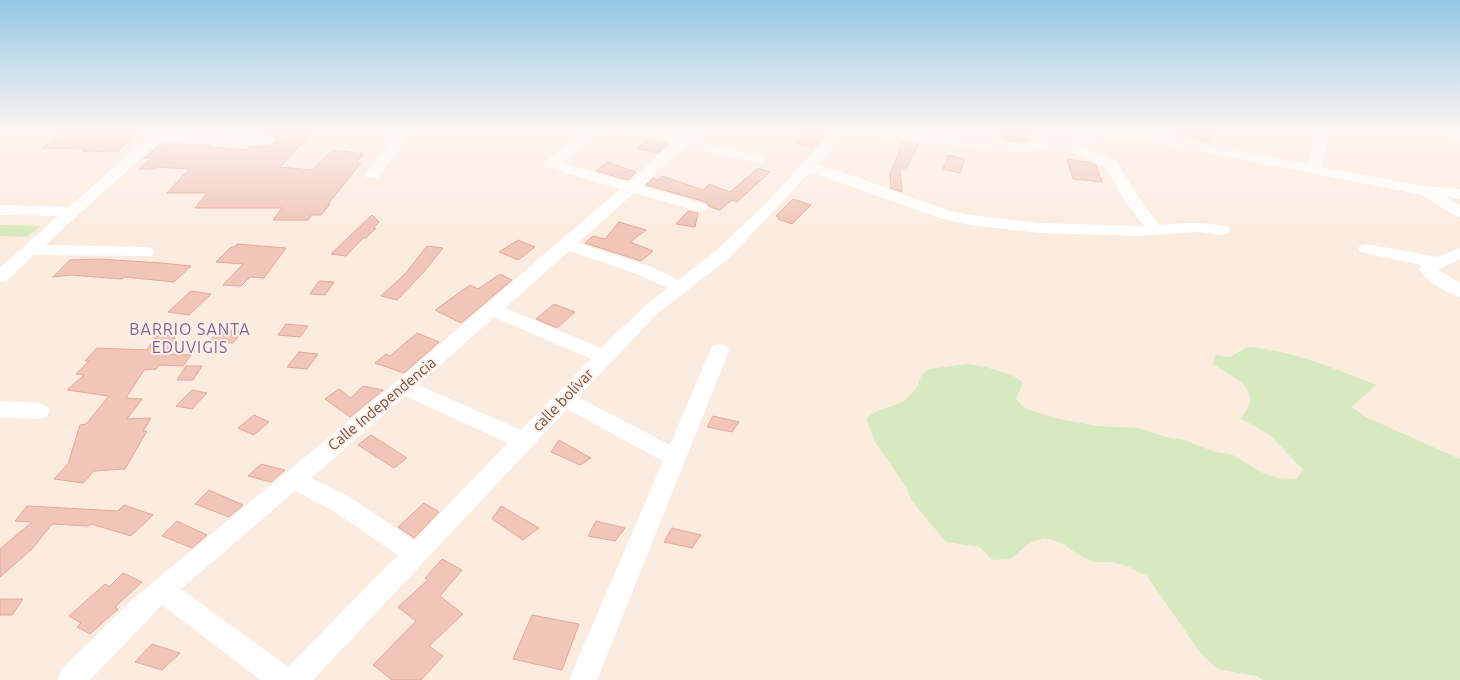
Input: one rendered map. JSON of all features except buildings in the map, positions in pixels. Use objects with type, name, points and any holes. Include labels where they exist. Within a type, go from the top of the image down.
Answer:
[{"type":"street","points":[[0,277],[127,163]]},
{"type":"street","points":[[372,175],[381,163]]},
{"type":"street","points":[[554,163],[557,167],[700,208]]},
{"type":"street","name":"Calle Independencia","points":[[71,680],[144,605],[403,387],[658,163]]},
{"type":"street","name":"calle bolívar","points":[[295,680],[414,554],[565,400],[604,357],[651,310],[723,254],[770,207],[809,163]]},
{"type":"street","points":[[1109,163],[1134,204],[1156,231]]},
{"type":"street","points":[[1277,163],[1424,191],[1460,194]]},
{"type":"street","points":[[1314,170],[1315,163]]},
{"type":"street","points":[[806,166],[843,177],[946,215],[970,220],[1040,228],[1156,231],[1197,227],[1222,230]]},
{"type":"street","points":[[1424,191],[1460,212]]},
{"type":"street","points":[[0,210],[73,212]]},
{"type":"street","points":[[565,244],[644,270],[679,287]]},
{"type":"street","points":[[1366,249],[1453,257]]},
{"type":"street","points":[[31,250],[146,252]]},
{"type":"street","points":[[1453,257],[1427,270],[1460,291]]},
{"type":"street","points":[[491,309],[604,357]]},
{"type":"street","points":[[583,680],[719,351]]},
{"type":"street","points":[[403,387],[524,441]]},
{"type":"street","points":[[565,400],[674,457]]},
{"type":"street","points":[[0,409],[40,411]]},
{"type":"street","points":[[293,479],[340,503],[414,554]]},
{"type":"street","points":[[162,590],[283,680]]},
{"type":"green space","points":[[0,225],[41,226],[27,237],[0,236]]},
{"type":"green space","points":[[1247,347],[1297,356],[1376,385],[1352,407],[1366,417],[1460,459],[1460,680],[1263,680],[1256,676],[1218,669],[1201,654],[1147,576],[1129,567],[1112,562],[1094,562],[1077,554],[1062,543],[1045,538],[1031,542],[1010,559],[992,560],[980,547],[946,542],[912,501],[906,487],[875,442],[866,418],[877,411],[903,402],[918,386],[921,376],[929,369],[967,364],[982,366],[1012,375],[1023,382],[1016,399],[1024,408],[1055,418],[1096,426],[1139,428],[1169,438],[1184,440],[1215,452],[1231,454],[1261,472],[1278,478],[1296,479],[1303,470],[1270,435],[1240,418],[1247,408],[1250,399],[1249,392],[1244,385],[1213,364],[1215,355],[1230,357]]},
{"type":"district","name":"BARRIO SANTA EDUVIGIS","points":[[190,338]]}]
